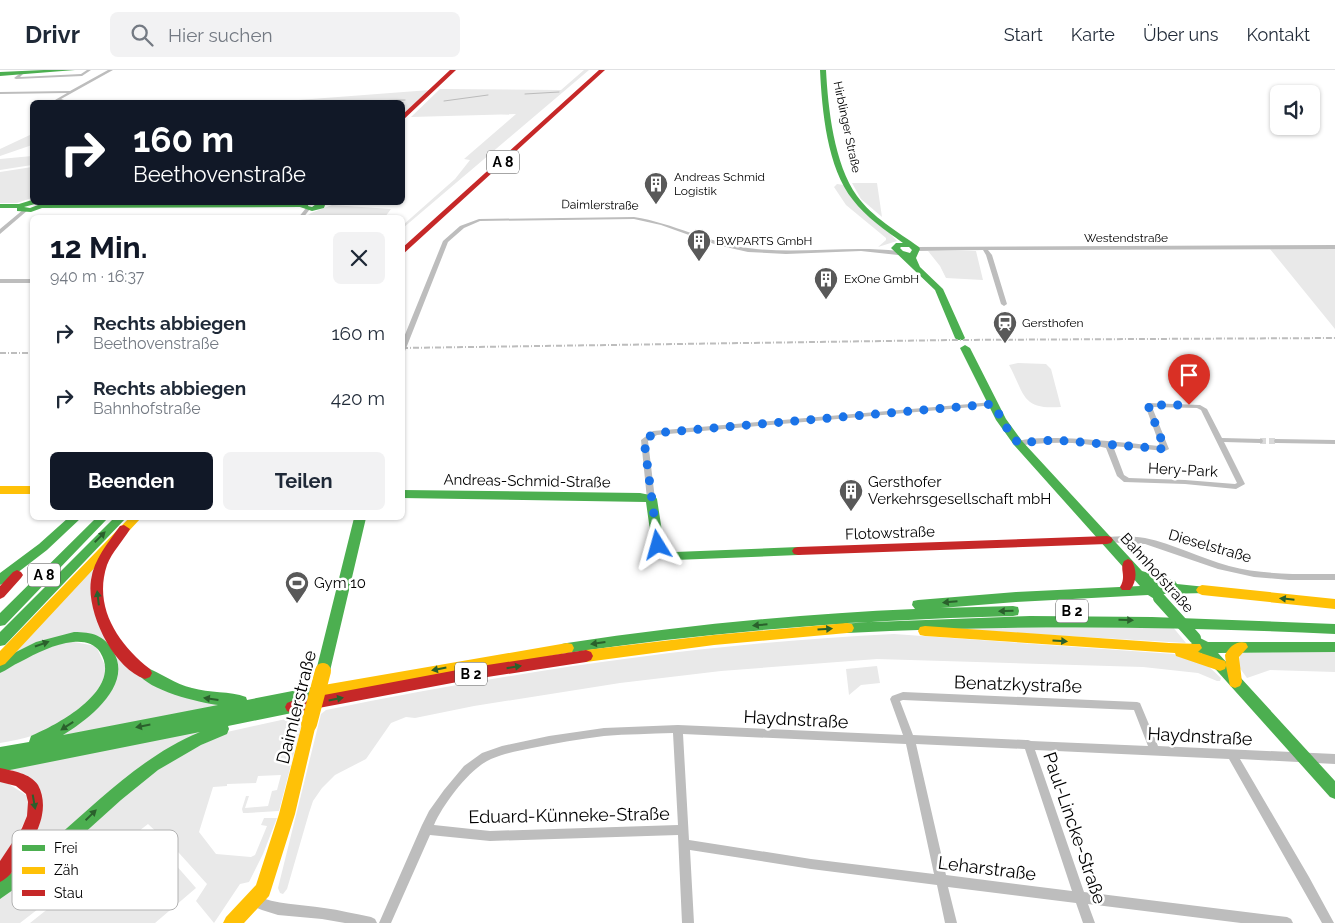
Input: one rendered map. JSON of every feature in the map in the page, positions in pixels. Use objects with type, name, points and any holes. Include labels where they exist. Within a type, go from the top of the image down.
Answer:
[{"type":"main road","points":[[0,74],[72,70]]},
{"type":"main road","points":[[405,116],[453,70]]},
{"type":"main road","name":"A 8","points":[[405,238],[594,70]]},
{"type":"main road","name":"A 8","points":[[405,250],[602,70]]},
{"type":"main road","name":"Hirblinger Straße","points":[[823,70],[825,100],[846,183],[858,202],[892,229],[916,266],[941,292],[948,312],[972,363]]},
{"type":"main road","points":[[0,206],[306,206],[319,208],[321,205]]},
{"type":"main road","name":"Bahnhofstraße","points":[[972,363],[993,404],[1018,443],[1335,792]]},
{"type":"main road","points":[[0,490],[30,490]]},
{"type":"main road","name":"Andreas-Schmid-Straße","points":[[405,494],[640,497],[652,499]]},
{"type":"main road","name":"Flotowstraße","points":[[652,499],[658,545],[664,554],[674,556],[1107,540]]},
{"type":"main road","points":[[0,580],[43,547],[73,520]]},
{"type":"main road","name":"A 8","points":[[0,621],[100,520]]},
{"type":"main road","name":"Daimlerstraße","points":[[232,923],[262,890],[275,858],[360,520]]},
{"type":"main road","points":[[0,660],[122,523]]},
{"type":"main road","points":[[122,523],[99,572],[96,588],[98,606],[105,627],[118,646],[131,660],[154,678],[180,691],[214,700],[277,700]]},
{"type":"main road","name":"A 8","points":[[0,641],[122,523]]},
{"type":"main road","points":[[0,594],[43,547]]},
{"type":"main road","points":[[1121,590],[1130,581],[1128,564]]},
{"type":"main road","points":[[1138,575],[1189,589]]},
{"type":"main road","points":[[808,620],[917,605],[1150,589],[1189,589],[1335,604]]},
{"type":"main road","name":"B 2","points":[[0,754],[450,667],[573,647],[808,620],[967,612],[1055,611],[1201,613],[1335,620]]},
{"type":"main road","name":"B 2","points":[[0,765],[468,674],[572,657],[740,636],[962,622],[1095,620],[1203,622],[1335,629]]},
{"type":"main road","points":[[867,627],[1169,648],[1335,648]]},
{"type":"main road","points":[[0,667],[31,648],[54,640],[70,638],[90,640],[100,644],[107,651],[112,666],[110,678],[100,696],[81,716],[55,733],[0,754]]},
{"type":"main road","points":[[1169,648],[1220,665]]},
{"type":"main road","points":[[1235,682],[1232,655],[1241,648]]},
{"type":"main road","points":[[75,830],[127,782],[170,752],[217,730],[272,712]]},
{"type":"main road","points":[[0,775],[18,778],[31,789],[36,805],[31,830]]},
{"type":"main road","points":[[0,874],[12,860]]},
{"type":"main road","points":[[0,891],[12,882]]},
{"type":"street","points":[[22,73],[16,78],[82,75],[89,70]]},
{"type":"street","points":[[57,100],[110,70]]},
{"type":"street","points":[[0,93],[70,92]]},
{"type":"street","points":[[0,232],[32,205]]},
{"type":"street","name":"Daimlerstraße","points":[[405,344],[446,241],[462,226],[480,220],[634,218],[665,224],[716,244],[750,251],[905,250]]},
{"type":"street","name":"Westendstraße","points":[[905,250],[1335,247]]},
{"type":"street","points":[[985,249],[989,255],[1004,304]]},
{"type":"street","points":[[0,281],[30,281]]},
{"type":"street","points":[[652,499],[644,440],[646,437],[664,432],[993,404]]},
{"type":"street","name":"Hery-Park","points":[[1018,443],[1054,440],[1096,443],[1165,449],[1147,407],[1151,404],[1202,406],[1241,484],[1236,487],[1185,482],[1130,481],[1121,476],[1109,446],[1096,443]]},
{"type":"street","points":[[1220,440],[1260,441]]},
{"type":"street","points":[[1277,441],[1335,442]]},
{"type":"street","name":"Dieselstraße","points":[[1107,540],[1146,542],[1243,572],[1290,577],[1335,577]]},
{"type":"street","name":"Benatzkystraße","points":[[910,741],[895,699],[903,696],[1136,706],[1155,750]]},
{"type":"street","points":[[678,729],[688,923]]},
{"type":"street","name":"Haydnstraße","points":[[385,923],[433,815],[468,769],[486,756],[502,750],[549,740],[604,732],[678,729],[1335,759]]},
{"type":"street","points":[[910,741],[951,923]]},
{"type":"street","name":"Paul-Lincke-Straße","points":[[1028,744],[1089,923]]},
{"type":"street","points":[[1232,754],[1263,812],[1296,862],[1328,923]]},
{"type":"street","name":"Eduard-Künneke-Straße","points":[[426,829],[490,836],[683,830]]},
{"type":"street","name":"Leharstraße","points":[[684,844],[812,864],[1287,923]]},
{"type":"street","points":[[254,901],[263,906],[279,910],[324,913],[372,923]]},
{"type":"shaded area","points":[[584,70],[589,70],[405,226],[405,223],[455,179],[470,160],[464,159],[516,114],[411,117],[440,89],[561,90]]},
{"type":"shaded area","points":[[430,90],[405,113],[405,100],[298,100]]},
{"type":"shaded area","points":[[30,135],[30,146],[0,156],[0,149]]},
{"type":"shaded area","points":[[30,156],[30,165],[0,170],[0,159]]},
{"type":"shaded area","points":[[30,167],[30,199],[17,203],[0,203],[0,172]]},
{"type":"shaded area","points":[[852,183],[877,183],[882,217],[861,199]]},
{"type":"shaded area","points":[[837,184],[844,185],[897,241],[878,247],[886,238],[846,205],[834,187]]},
{"type":"shaded area","points":[[332,205],[391,209],[386,215],[308,215]]},
{"type":"shaded area","points":[[1335,248],[1335,329],[1270,249]]},
{"type":"shaded area","points":[[928,251],[976,251],[983,280],[946,278],[940,266]]},
{"type":"shaded area","points":[[1018,363],[1046,364],[1051,369],[1061,407],[1038,406],[1026,398],[1009,365]]},
{"type":"shaded area","points":[[99,560],[93,594],[134,669],[234,704],[46,740],[117,672],[94,637],[12,655]]},
{"type":"shaded area","points":[[1172,626],[1186,643],[933,628],[1144,628]]},
{"type":"shaded area","points":[[894,634],[1174,654],[1207,665],[1221,678],[1220,681],[1217,681],[1198,673],[1143,667],[877,659],[721,671],[620,683],[474,706],[415,718],[406,717],[391,723],[366,759],[335,775],[322,788],[313,801],[287,889],[283,894],[280,893],[278,888],[321,714],[326,710],[467,683],[609,661],[751,644]]},
{"type":"shaded area","points":[[63,640],[96,646],[107,670],[100,686],[78,712],[65,721],[34,735],[0,743],[0,668]]},
{"type":"shaded area","points":[[1335,651],[1335,672],[1270,670],[1247,678],[1239,667],[1240,653]]},
{"type":"shaded area","points":[[877,666],[880,683],[861,685],[849,695],[846,669]]},
{"type":"shaded area","points":[[304,715],[279,811],[243,813],[242,809],[246,796],[249,796],[245,808],[268,806],[272,791],[277,790],[281,775],[258,776],[256,783],[227,784],[227,786],[213,787],[199,832],[216,854],[251,857],[255,855],[267,826],[261,825],[264,818],[277,818],[263,854],[249,882],[240,884],[214,923],[196,901],[207,884],[178,852],[178,830],[154,830],[148,824],[140,830],[77,830],[140,776],[227,732]]},
{"type":"shaded area","points":[[209,729],[72,830],[29,830],[42,807],[11,769]]},
{"type":"shaded area","points":[[0,781],[4,781],[26,795],[30,812],[20,830],[12,830],[12,845],[0,867]]},
{"type":"shaded area","points":[[12,858],[12,871],[0,879]]},
{"type":"shaded area","points":[[178,867],[196,888],[178,903]]},
{"type":"shaded area","points":[[12,886],[12,910],[37,910],[20,923],[0,923],[0,896]]},
{"type":"shaded area","points":[[46,910],[170,910],[155,923],[30,923]]},
{"type":"waterway","points":[[525,94],[559,92]]},
{"type":"waterway","points":[[444,101],[488,95]]},
{"type":"tunnel","points":[[1260,441],[1277,441]]},
{"type":"railway","points":[[405,348],[953,340],[1335,338]]},
{"type":"railway","points":[[0,353],[30,353]]},
{"type":"traffic: fast","points":[[0,74],[72,70]]},
{"type":"traffic: fast","points":[[823,70],[825,100],[831,136],[847,186],[867,212],[916,249],[912,258],[917,266]]},
{"type":"traffic: fast","points":[[30,203],[22,205],[20,209],[31,210],[41,205]]},
{"type":"traffic: fast","points":[[41,206],[303,205]]},
{"type":"traffic: fast","points":[[304,205],[303,207],[312,209],[322,205]]},
{"type":"traffic: fast","points":[[0,206],[20,206]]},
{"type":"traffic: fast","points":[[909,255],[900,253],[895,248],[899,245],[910,245]]},
{"type":"traffic: fast","points":[[902,254],[939,289],[960,338]]},
{"type":"traffic: fast","points":[[965,348],[1001,420],[1018,443],[1156,595]]},
{"type":"traffic: fast","points":[[405,494],[640,497],[651,499],[658,545],[664,554],[675,556],[798,551]]},
{"type":"traffic: fast","points":[[0,580],[43,547],[73,520]]},
{"type":"traffic: fast","points":[[0,621],[100,520]]},
{"type":"traffic: fast","points":[[0,641],[118,520]]},
{"type":"traffic: fast","points":[[323,671],[360,520]]},
{"type":"traffic: fast","points":[[1138,575],[1171,584]]},
{"type":"traffic: fast","points":[[918,605],[1016,597],[1172,589],[1202,590]]},
{"type":"traffic: fast","points":[[1159,598],[1195,638]]},
{"type":"traffic: fast","points":[[567,648],[678,633],[790,622],[901,615],[1013,611]]},
{"type":"traffic: fast","points":[[847,628],[1091,621],[1335,629]]},
{"type":"traffic: fast","points":[[0,667],[10,660],[40,646],[74,637],[89,637],[101,643],[109,655],[112,668],[111,675],[104,691],[96,701],[88,710],[58,731],[36,741]]},
{"type":"traffic: fast","points":[[1200,643],[1335,792]]},
{"type":"traffic: fast","points":[[1195,648],[1335,647]]},
{"type":"traffic: fast","points":[[145,673],[168,686],[191,694],[215,699],[241,701]]},
{"type":"traffic: fast","points":[[0,754],[318,692]]},
{"type":"traffic: fast","points":[[0,765],[292,707]]},
{"type":"traffic: fast","points":[[76,830],[115,795],[153,765],[173,752],[222,729]]},
{"type":"traffic: fast","points":[[0,891],[12,883]]},
{"type":"traffic: slow","points":[[0,490],[30,490]]},
{"type":"traffic: slow","points":[[0,660],[133,520]]},
{"type":"traffic: slow","points":[[1202,590],[1335,604]]},
{"type":"traffic: slow","points":[[586,656],[714,640],[847,628]]},
{"type":"traffic: slow","points":[[925,631],[1169,648],[1195,648]]},
{"type":"traffic: slow","points":[[1235,682],[1232,655],[1241,647]]},
{"type":"traffic: slow","points":[[318,692],[567,648]]},
{"type":"traffic: slow","points":[[1181,652],[1220,665]]},
{"type":"traffic: slow","points":[[309,724],[323,671]]},
{"type":"traffic: slow","points":[[232,923],[263,890],[287,814],[309,724]]},
{"type":"traffic: jam","points":[[405,116],[453,70]]},
{"type":"traffic: jam","points":[[405,250],[602,70]]},
{"type":"traffic: jam","points":[[124,529],[103,560],[97,580],[97,596],[105,625],[113,639],[122,652],[145,673]]},
{"type":"traffic: jam","points":[[798,551],[1107,540]]},
{"type":"traffic: jam","points":[[1126,587],[1130,581],[1128,564]]},
{"type":"traffic: jam","points":[[0,594],[17,575]]},
{"type":"traffic: jam","points":[[292,707],[468,674],[586,656]]},
{"type":"traffic: jam","points":[[0,775],[20,780],[32,789],[36,802],[30,830]]},
{"type":"traffic: jam","points":[[0,874],[12,859]]},
{"type":"place","name":"Andreas Schmid Logistik","points":[[656,205]]},
{"type":"place","name":"BWPARTS GmbH","points":[[699,262]]},
{"type":"place","name":"ExOne GmbH","points":[[826,300]]},
{"type":"place","name":"Gersthofen","points":[[1005,344]]},
{"type":"place","name":"Gersthofer Verkehrsgesellschaft mbH","points":[[851,512]]},
{"type":"place","name":"Gym 10","points":[[297,604]]},
{"type":"route","points":[[658,545],[644,440],[649,435],[655,433],[993,404],[1018,443],[1054,440],[1165,449],[1147,407],[1148,405],[1189,405]]}]
